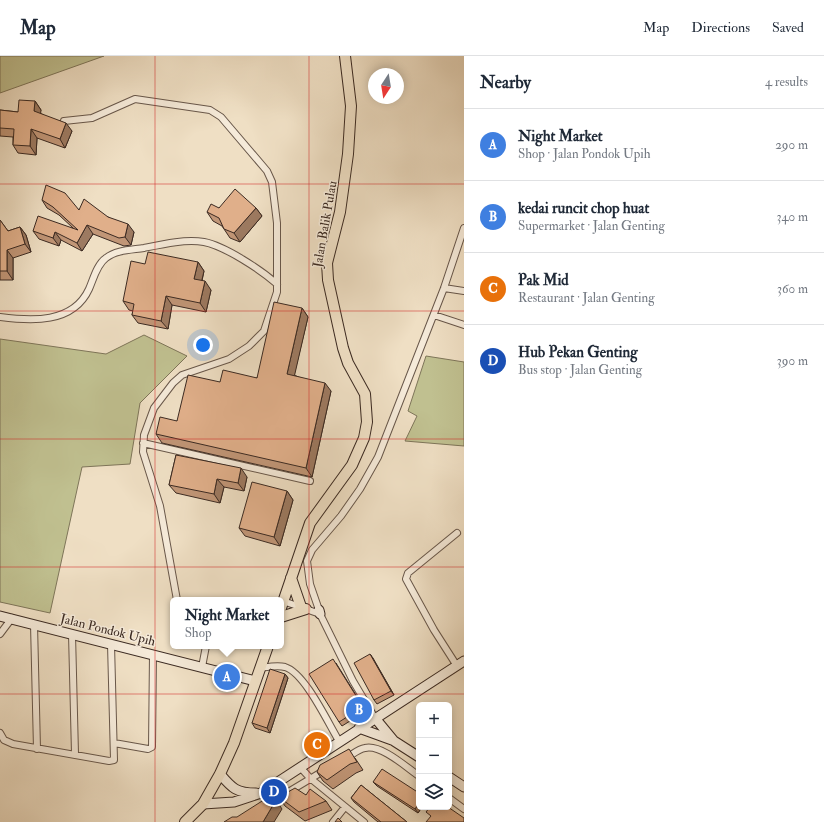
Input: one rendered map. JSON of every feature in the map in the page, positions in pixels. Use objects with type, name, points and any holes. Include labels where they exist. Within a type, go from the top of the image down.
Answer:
[{"type":"main road","name":"Jalan Balik Pulau","points":[[284,598],[310,523],[352,465],[364,438],[367,422],[365,394],[348,363],[343,348],[328,280],[327,263],[340,212],[348,154],[351,106],[345,56]]},
{"type":"main road","points":[[284,616],[304,608],[291,578]]},
{"type":"main road","name":"Jalan Pondok Upih","points":[[0,616],[255,681]]},
{"type":"main road","points":[[185,822],[203,804],[220,774],[234,743],[267,649]]},
{"type":"main road","points":[[203,804],[234,802],[261,793],[460,663]]},
{"type":"main road","points":[[375,718],[394,741]]},
{"type":"main road","points":[[359,728],[394,741],[416,755]]},
{"type":"main road","points":[[220,774],[229,785],[239,792],[261,793]]},
{"type":"main road","points":[[452,779],[464,787]]},
{"type":"street","points":[[64,121],[92,118],[135,99],[196,107],[216,112],[270,176],[277,223],[277,284],[276,300],[264,331],[249,346],[229,359],[182,375],[154,408],[148,420],[143,442],[144,459],[160,506],[176,597]]},
{"type":"street","points":[[375,718],[354,682],[319,612],[307,568],[310,556],[341,516],[369,475],[388,436],[444,288],[464,228]]},
{"type":"street","points":[[0,317],[28,320],[53,317],[64,313],[78,305],[88,292],[101,263],[105,258],[115,253],[161,244],[193,242],[213,244],[265,274],[277,284]]},
{"type":"street","points":[[444,288],[464,291]]},
{"type":"street","points":[[434,315],[464,324]]},
{"type":"street","points":[[143,442],[310,481]]},
{"type":"street","points":[[457,533],[408,573],[406,579],[434,630],[460,663]]},
{"type":"street","points":[[284,604],[319,612]]},
{"type":"street","points":[[0,634],[12,618]]},
{"type":"street","points":[[34,624],[37,749]]},
{"type":"street","points":[[72,634],[75,754]]},
{"type":"street","points":[[0,734],[7,743],[112,761],[115,759],[111,644]]},
{"type":"street","points":[[202,667],[205,649]]},
{"type":"street","points":[[114,743],[148,749],[152,747],[153,654]]},
{"type":"street","points":[[260,668],[283,666],[295,673],[304,684],[339,741]]},
{"type":"street","points":[[336,763],[363,748],[373,748],[388,754],[416,774]]},
{"type":"street","points":[[300,767],[310,778],[364,822]]},
{"type":"street","points":[[265,807],[330,767]]},
{"type":"street","points":[[452,800],[464,809]]},
{"type":"street","points":[[333,822],[345,807]]},
{"type":"green space","points":[[0,56],[104,56],[0,93]]},
{"type":"green space","points":[[144,335],[187,356],[140,403],[130,464],[82,467],[50,613],[0,602],[0,339],[106,354]]},
{"type":"green space","points":[[426,356],[464,362],[464,446],[405,441],[417,416],[408,411]]},
{"type":"building","points":[[19,100],[35,101],[34,111],[66,123],[60,139],[31,129],[30,146],[13,145],[14,129],[0,128],[0,110],[18,112]]},
{"type":"building","points":[[46,185],[65,193],[79,210],[84,199],[108,217],[128,224],[125,237],[119,238],[87,225],[77,243],[55,232],[53,238],[33,231],[38,216],[78,230],[53,207],[42,200]]},
{"type":"building","points":[[235,189],[256,208],[234,233],[224,229],[219,218],[207,212],[211,204],[219,208]]},
{"type":"building","points":[[0,220],[8,231],[20,227],[25,244],[7,250],[7,271],[0,271]]},
{"type":"building","points":[[148,252],[198,262],[194,279],[205,281],[200,303],[166,296],[161,321],[132,315],[134,304],[123,301],[131,261],[145,264]]},
{"type":"building","points":[[274,302],[302,308],[287,374],[325,383],[306,468],[156,434],[160,417],[177,421],[188,375],[220,382],[223,370],[257,378]]},
{"type":"building","points":[[176,455],[241,468],[238,483],[217,479],[214,494],[169,485]]},
{"type":"building","points":[[252,482],[287,491],[274,537],[239,528]]},
{"type":"building","points":[[370,654],[391,691],[374,700],[354,663]]},
{"type":"building","points":[[333,659],[363,707],[339,722],[309,674]]},
{"type":"building","points":[[270,669],[285,674],[267,728],[252,723]]},
{"type":"building","points":[[349,749],[357,762],[350,764],[327,780],[317,772],[320,765]]},
{"type":"building","points":[[382,769],[416,791],[416,808],[415,809],[373,782]]},
{"type":"building","points":[[361,785],[407,822],[381,822],[351,798]]},
{"type":"building","points":[[295,788],[306,795],[310,789],[326,801],[299,812],[279,797]]},
{"type":"building","points":[[270,796],[276,800],[263,822],[224,822],[232,817],[237,817]]},
{"type":"building","points":[[428,810],[452,810],[464,818],[464,822],[426,822],[431,816],[426,812]]},
{"type":"building","points":[[338,818],[342,822],[335,822]]},
{"type":"place","name":"Night Market","points":[[227,677]]},
{"type":"place","name":"kedai runcit chop huat","points":[[359,710]]},
{"type":"place","name":"Pak Mid","points":[[317,745]]},
{"type":"place","name":"Hub Pekan Genting","points":[[274,792]]}]
